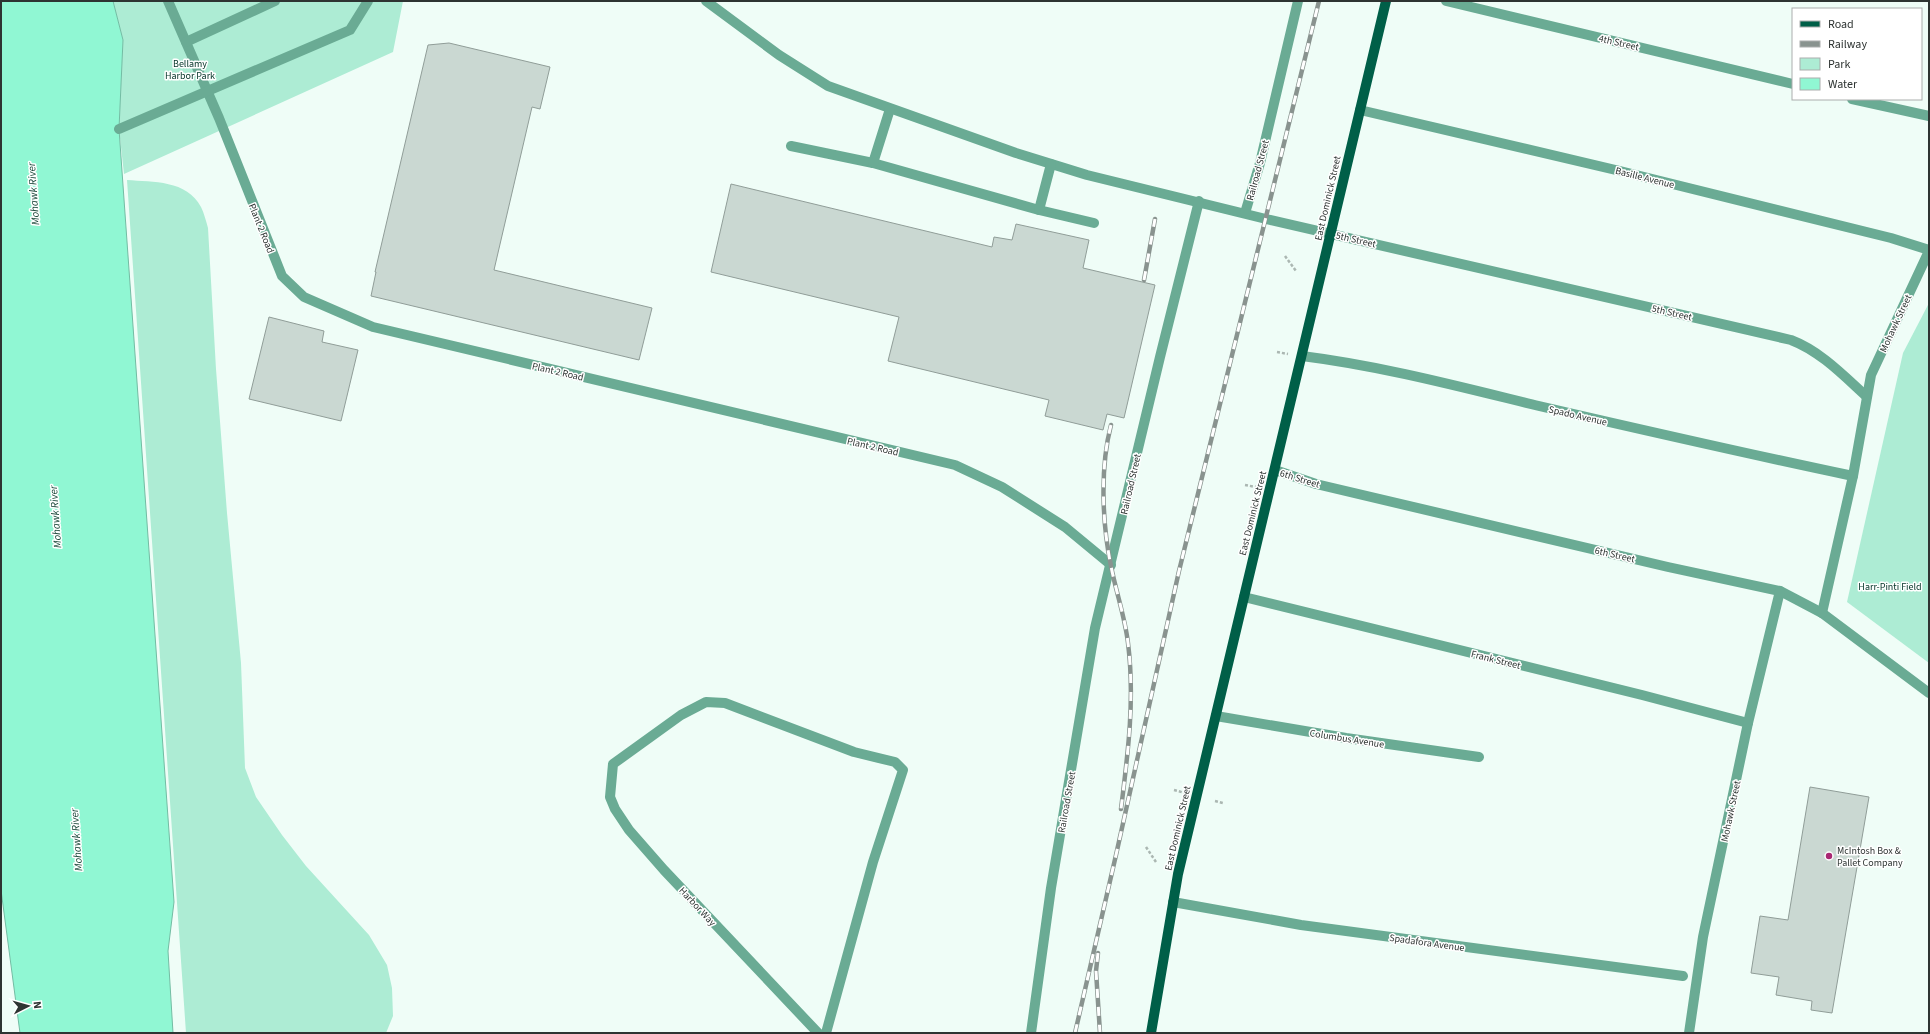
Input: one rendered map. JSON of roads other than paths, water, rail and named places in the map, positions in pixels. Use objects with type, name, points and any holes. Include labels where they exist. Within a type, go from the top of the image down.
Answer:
[{"type":"main road","name":"East Dominick Street","points":[[1152,1033],[1178,874],[1386,1]]},
{"type":"street","name":"Plant 2 Road","points":[[168,1],[207,90],[282,276],[304,297],[373,327],[955,465],[1002,487],[1065,528],[1111,564]]},
{"type":"street","points":[[186,42],[274,1]]},
{"type":"street","points":[[119,129],[350,30],[368,1]]},
{"type":"street","points":[[706,1],[779,55],[828,86],[1016,154],[1088,175],[1199,201]]},
{"type":"street","name":"Railroad Street","points":[[1031,1033],[1051,888],[1095,628],[1199,201],[1245,213],[1260,163],[1298,1]]},
{"type":"street","name":"4th Street","points":[[1446,1],[1792,84]]},
{"type":"street","points":[[1857,100],[1929,116]]},
{"type":"street","points":[[874,163],[890,109]]},
{"type":"street","name":"Basille Avenue","points":[[1360,110],[1620,170],[1883,236],[1929,251]]},
{"type":"street","points":[[791,146],[874,163],[1039,210],[1094,223]]},
{"type":"street","points":[[1039,210],[1051,164]]},
{"type":"street","name":"5th Street","points":[[1245,213],[1790,340],[1804,345],[1837,369],[1866,396]]},
{"type":"street","name":"Mohawk Street","points":[[1866,396],[1871,375],[1929,251]]},
{"type":"street","name":"Spado Avenue","points":[[1302,356],[1409,375],[1698,443],[1853,476]]},
{"type":"street","points":[[1822,613],[1853,476],[1866,396]]},
{"type":"street","name":"6th Street","points":[[1275,470],[1316,484],[1668,567],[1780,591],[1822,613],[1929,693]]},
{"type":"street","name":"Mohawk Street","points":[[1689,1033],[1703,937],[1748,723],[1780,591]]},
{"type":"street","name":"Frank Street","points":[[1244,597],[1642,695],[1748,723]]},
{"type":"street","name":"Harbor Way","points":[[818,1033],[664,870],[629,830],[615,809],[610,797],[613,764],[681,715],[706,702],[725,703],[854,752],[894,762],[903,770],[873,862],[826,1033]]},
{"type":"street","name":"Columbus Avenue","points":[[1216,716],[1346,738],[1479,757]]},
{"type":"street","name":"Spadafora Avenue","points":[[1173,902],[1301,925],[1683,976]]},
{"type":"water","name":"Mohawk River","points":[[1,1],[113,1],[123,40],[119,129],[174,902],[168,951],[173,1033],[20,1033],[1,890]]},
{"type":"railway","points":[[1075,1033],[1179,571],[1319,1]]},
{"type":"railway","points":[[1144,280],[1155,219]]},
{"type":"railway","points":[[1111,425],[1105,459],[1104,514],[1111,566],[1127,633],[1131,685],[1130,726],[1121,809]]},
{"type":"railway","points":[[1098,953],[1096,971],[1100,1033]]},
{"type":"place","name":"McIntosh Box & Pallet Company","points":[[1829,856]]},
{"type":"park label","name":"Bellamy Harbor Park","points":[[190,68]]},
{"type":"park label","name":"Harr-Pinti Field","points":[[1890,586]]}]
